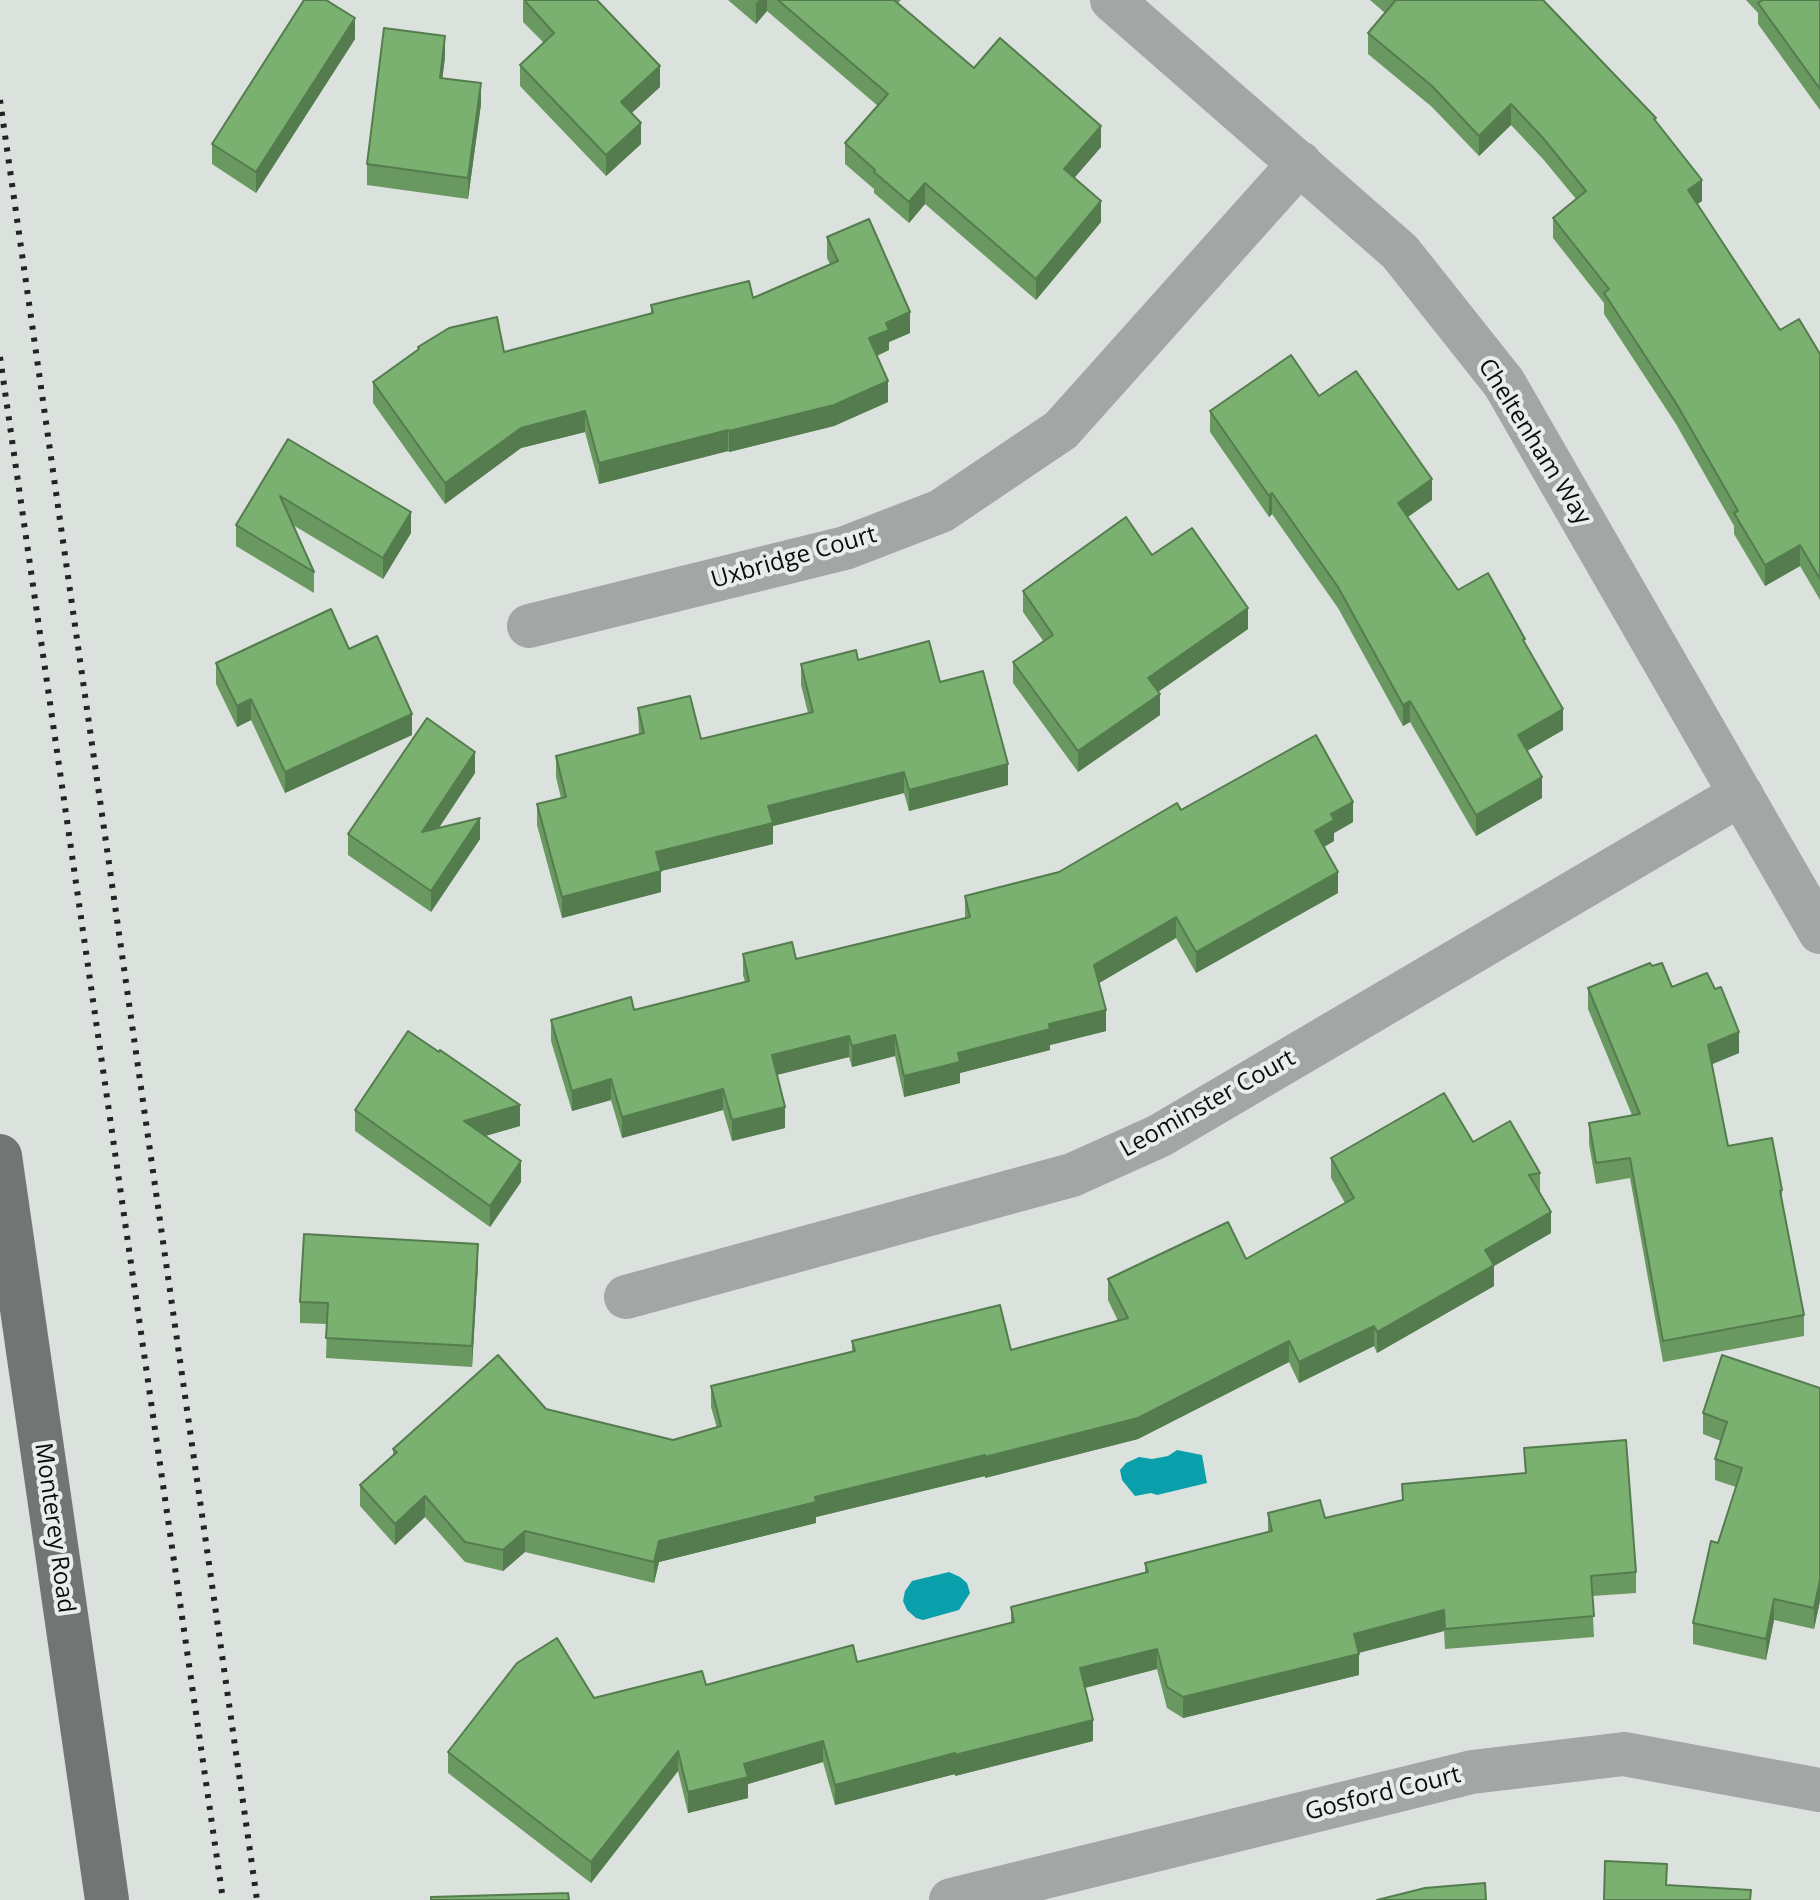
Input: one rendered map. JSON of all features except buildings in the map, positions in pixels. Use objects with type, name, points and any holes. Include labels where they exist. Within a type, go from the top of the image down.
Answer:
[{"type":"main road","name":"Monterey Road","points":[[0,1156],[107,1900]]},
{"type":"street","name":"Cheltenham Way","points":[[1112,0],[1400,252],[1504,383],[1820,932]]},
{"type":"street","name":"Uxbridge Court","points":[[529,626],[845,548],[941,511],[1061,430],[1300,163]]},
{"type":"street","name":"Leominster Court","points":[[626,1297],[1072,1175],[1159,1136],[1741,794]]},
{"type":"street","name":"Gosford Court","points":[[951,1900],[1472,1772],[1624,1754],[1820,1790]]},
{"type":"water","points":[[1177,1450],[1202,1455],[1207,1483],[1157,1495],[1135,1496],[1122,1480],[1120,1470],[1126,1463],[1139,1457],[1152,1459],[1168,1456]]},
{"type":"water","points":[[949,1572],[967,1583],[970,1593],[959,1610],[923,1620],[907,1610],[903,1601],[912,1581]]},
{"type":"railway","points":[[0,100],[257,1900]]},
{"type":"railway","points":[[0,357],[223,1900]]}]
